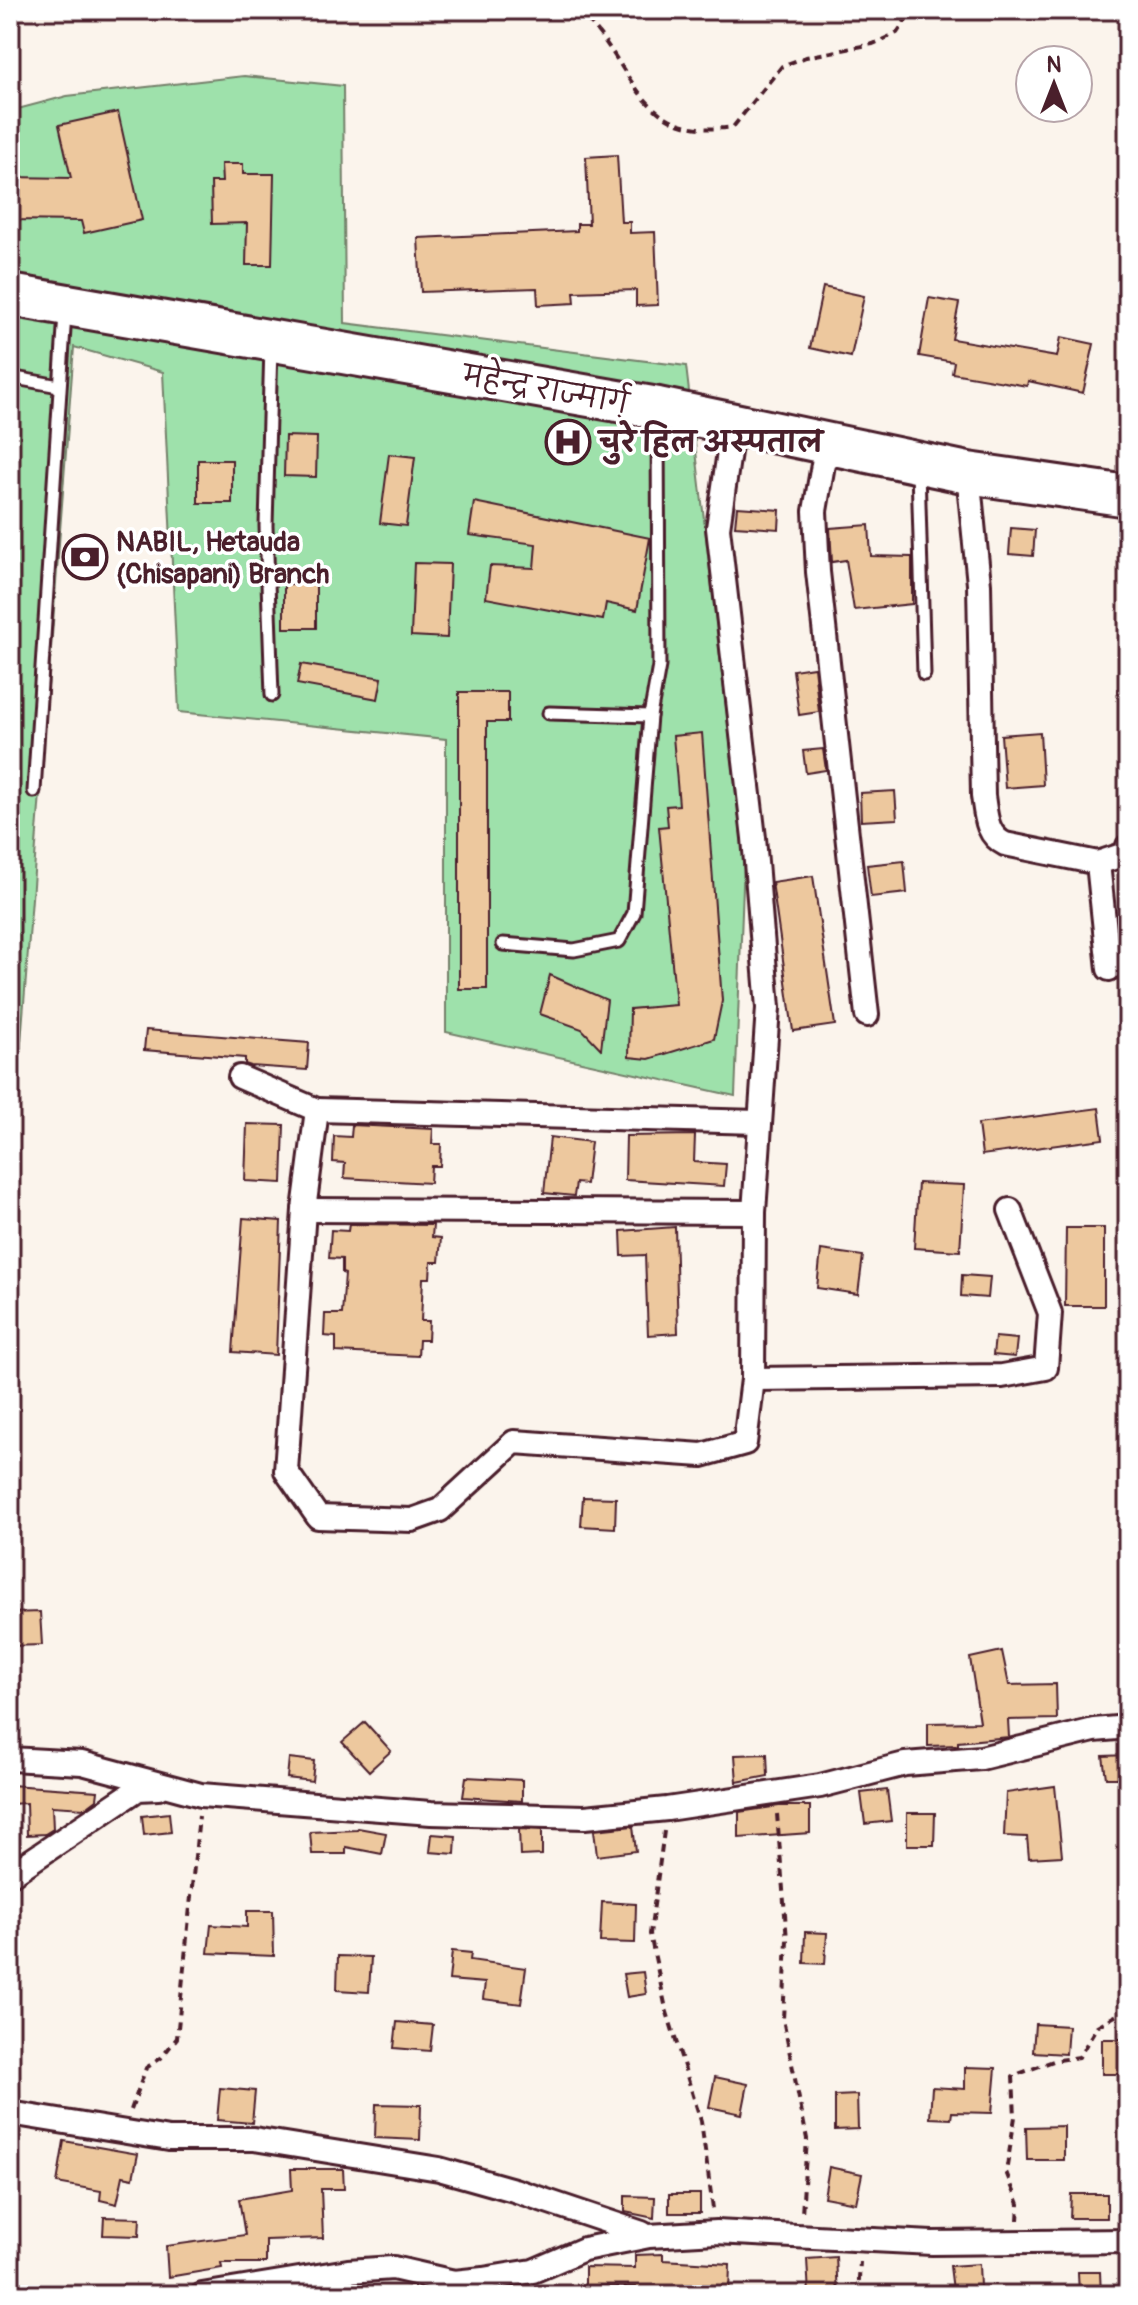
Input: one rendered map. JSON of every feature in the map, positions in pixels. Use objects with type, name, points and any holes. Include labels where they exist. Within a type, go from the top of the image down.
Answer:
[{"type":"highway","name":"महेन्द्र राज्मार्ग्","points":[[10,295],[658,408],[968,473],[1128,496]]},
{"type":"street","points":[[317,1110],[304,1210],[286,1471],[318,1517],[412,1520],[440,1510],[514,1442],[702,1455],[745,1443],[753,1379],[754,1212],[768,1008],[754,838],[718,528],[733,424]]},
{"type":"street","points":[[827,441],[815,511],[818,572],[867,1015]]},
{"type":"street","points":[[968,473],[979,584],[982,780],[988,825],[997,840],[1005,844],[1098,863],[1125,854],[1128,846]]},
{"type":"street","points":[[1098,863],[1109,969]]},
{"type":"street","points":[[240,1077],[317,1110],[759,1122]]},
{"type":"street","points":[[304,1210],[754,1212]]},
{"type":"street","points":[[753,1379],[1002,1376],[1046,1368],[1050,1313],[1010,1210]]},
{"type":"street","points":[[10,1759],[82,1763],[201,1795],[524,1817],[585,1817],[667,1809],[820,1786],[905,1764],[1012,1753],[1094,1730],[1128,1727]]},
{"type":"street","points":[[10,1875],[138,1789],[171,1787]]},
{"type":"street","points":[[10,2113],[169,2139],[254,2139],[439,2169],[514,2190],[649,2236]]},
{"type":"street","points":[[202,2295],[348,2271],[393,2268],[454,2282],[483,2279],[533,2271],[584,2249],[649,2236],[716,2232],[861,2239],[1128,2241]]},
{"type":"lane","points":[[34,791],[65,304]]},
{"type":"lane","points":[[271,341],[266,526],[272,695]]},
{"type":"lane","points":[[10,377],[59,386]]},
{"type":"lane","points":[[503,944],[574,950],[619,941],[634,913],[650,716],[659,666],[658,408]]},
{"type":"lane","points":[[917,461],[924,674]]},
{"type":"lane","points":[[549,713],[650,716]]},
{"type":"path","points":[[577,10],[597,30],[625,76],[652,109],[705,131],[733,127],[782,66],[806,57],[873,44],[897,33],[912,10]]},
{"type":"path","points":[[775,1792],[787,1940],[783,2019],[807,2139],[801,2236]]},
{"type":"path","points":[[124,2131],[139,2080],[146,2068],[161,2058],[177,2038],[201,1795]]},
{"type":"path","points":[[667,1809],[650,1934],[666,2009],[701,2121],[716,2232]]},
{"type":"path","points":[[1016,2242],[1019,2204],[1006,2172],[1015,2117],[1013,2076],[1053,2061],[1079,2057],[1097,2026],[1128,2009]]},
{"type":"path","points":[[858,2295],[861,2239]]},
{"type":"green space","points":[[244,76],[343,86],[345,323],[686,366],[744,860],[735,1096],[446,1032],[446,739],[179,712],[163,372],[74,347],[18,1082],[10,1081],[10,111],[67,96]]},
{"type":"building","points":[[118,112],[142,220],[84,233],[81,221],[10,220],[10,177],[71,178],[59,125]]},
{"type":"building","points":[[617,155],[621,222],[630,222],[630,233],[655,232],[658,305],[636,306],[636,290],[574,292],[575,303],[538,305],[537,288],[421,292],[418,238],[577,231],[577,224],[589,224],[586,157]]},
{"type":"building","points":[[221,164],[243,164],[243,174],[274,174],[272,265],[246,265],[247,223],[212,224],[211,182],[222,182]]},
{"type":"building","points":[[823,287],[864,296],[851,357],[810,348]]},
{"type":"building","points":[[929,298],[959,303],[952,339],[1057,357],[1061,337],[1094,344],[1083,393],[1028,381],[1027,386],[952,373],[954,362],[919,356]]},
{"type":"building","points":[[285,436],[317,437],[316,477],[284,476]]},
{"type":"building","points":[[389,454],[415,457],[406,526],[380,523]]},
{"type":"building","points":[[198,460],[232,460],[232,503],[198,503]]},
{"type":"building","points":[[474,502],[650,538],[637,610],[606,603],[603,620],[486,598],[490,566],[534,568],[536,544],[469,535]]},
{"type":"building","points":[[737,507],[780,510],[779,529],[735,526]]},
{"type":"building","points":[[869,525],[871,556],[912,557],[912,604],[854,610],[846,560],[832,562],[830,528]]},
{"type":"building","points":[[1011,528],[1035,530],[1033,556],[1009,554]]},
{"type":"building","points":[[414,563],[450,564],[447,638],[411,636]]},
{"type":"building","points":[[284,584],[316,584],[316,628],[284,628]]},
{"type":"building","points":[[301,664],[382,678],[378,699],[297,684]]},
{"type":"building","points":[[814,667],[819,712],[799,715],[793,670]]},
{"type":"building","points":[[459,692],[508,692],[508,722],[487,722],[487,989],[459,989]]},
{"type":"building","points":[[1040,732],[1043,785],[1005,788],[1001,735]]},
{"type":"building","points":[[702,733],[722,1001],[714,1039],[649,1059],[629,1057],[630,1009],[676,1005],[659,827],[668,826],[666,806],[679,805],[673,736]]},
{"type":"building","points":[[823,749],[826,770],[806,773],[803,751]]},
{"type":"building","points":[[895,791],[897,819],[861,821],[860,793]]},
{"type":"building","points":[[904,861],[907,893],[871,897],[867,865]]},
{"type":"building","points":[[813,876],[835,1025],[793,1031],[772,882]]},
{"type":"building","points":[[550,975],[607,1000],[601,1049],[582,1029],[540,1014]]},
{"type":"building","points":[[146,1030],[309,1043],[307,1070],[251,1066],[245,1064],[245,1058],[144,1050]]},
{"type":"building","points":[[1099,1108],[1103,1139],[982,1155],[978,1124]]},
{"type":"building","points":[[247,1124],[284,1125],[282,1183],[245,1181]]},
{"type":"building","points":[[352,1125],[433,1129],[432,1144],[441,1144],[440,1166],[431,1166],[430,1183],[344,1178],[345,1163],[333,1162],[334,1136],[351,1137]]},
{"type":"building","points":[[695,1135],[694,1162],[726,1164],[724,1186],[625,1180],[626,1136]]},
{"type":"building","points":[[550,1137],[591,1142],[586,1184],[576,1183],[574,1196],[544,1193]]},
{"type":"building","points":[[918,1183],[964,1185],[960,1251],[914,1248]]},
{"type":"building","points":[[243,1218],[281,1221],[276,1355],[233,1352]]},
{"type":"building","points":[[349,1224],[433,1225],[432,1237],[441,1238],[439,1262],[431,1262],[430,1278],[423,1278],[421,1321],[429,1321],[428,1340],[419,1340],[418,1356],[336,1352],[336,1337],[324,1336],[325,1314],[342,1314],[345,1274],[342,1273],[342,1259],[329,1258],[331,1230],[348,1231]]},
{"type":"building","points":[[675,1227],[678,1333],[648,1335],[645,1255],[622,1256],[621,1231]]},
{"type":"building","points":[[1066,1228],[1104,1228],[1104,1306],[1065,1306]]},
{"type":"building","points":[[821,1250],[863,1256],[858,1294],[817,1288]]},
{"type":"building","points":[[962,1275],[990,1277],[988,1298],[961,1296]]},
{"type":"building","points":[[995,1337],[1017,1339],[1015,1357],[993,1355]]},
{"type":"building","points":[[583,1497],[616,1498],[615,1528],[581,1526]]},
{"type":"building","points":[[40,1612],[42,1645],[10,1646],[10,1613]]},
{"type":"building","points":[[1002,1651],[1009,1685],[1056,1684],[1057,1719],[1008,1720],[1009,1737],[928,1746],[928,1723],[980,1722],[970,1658]]},
{"type":"building","points":[[365,1722],[391,1751],[369,1771],[342,1742]]},
{"type":"building","points":[[767,1754],[768,1776],[737,1782],[735,1755]]},
{"type":"building","points":[[1128,1755],[1128,1778],[1106,1778],[1103,1756]]},
{"type":"building","points":[[289,1758],[314,1761],[312,1781],[287,1778]]},
{"type":"building","points":[[466,1777],[522,1780],[522,1801],[463,1797]]},
{"type":"building","points":[[10,1785],[98,1791],[97,1799],[85,1808],[52,1806],[53,1829],[45,1834],[27,1835],[26,1803],[10,1804]]},
{"type":"building","points":[[1055,1786],[1062,1856],[1029,1858],[1027,1837],[1004,1836],[1006,1793]]},
{"type":"building","points":[[887,1790],[891,1821],[865,1824],[861,1793]]},
{"type":"building","points":[[779,1806],[810,1806],[810,1833],[739,1838],[739,1812]]},
{"type":"building","points":[[169,1813],[171,1832],[144,1835],[142,1816]]},
{"type":"building","points":[[907,1813],[935,1813],[934,1845],[907,1845]]},
{"type":"building","points":[[633,1826],[636,1851],[597,1856],[594,1830]]},
{"type":"building","points":[[358,1828],[386,1833],[382,1854],[346,1847],[346,1854],[312,1854],[310,1832]]},
{"type":"building","points":[[519,1829],[542,1830],[542,1855],[520,1856]]},
{"type":"building","points":[[432,1834],[456,1836],[455,1854],[430,1852]]},
{"type":"building","points":[[602,1902],[636,1904],[635,1943],[600,1942]]},
{"type":"building","points":[[247,1911],[273,1911],[274,1956],[208,1953],[211,1925],[247,1927]]},
{"type":"building","points":[[805,1932],[827,1933],[825,1964],[804,1963]]},
{"type":"building","points":[[452,1951],[471,1953],[470,1960],[526,1968],[521,2004],[483,1999],[485,1983],[449,1980]]},
{"type":"building","points":[[338,1956],[371,1957],[369,1992],[337,1990]]},
{"type":"building","points":[[643,1972],[646,1994],[627,1997],[623,1974]]},
{"type":"building","points":[[397,2022],[433,2025],[430,2051],[394,2048]]},
{"type":"building","points":[[1035,2024],[1068,2026],[1066,2054],[1033,2052]]},
{"type":"building","points":[[1102,2039],[1123,2039],[1123,2074],[1102,2074]]},
{"type":"building","points":[[965,2067],[996,2068],[992,2113],[952,2112],[951,2119],[930,2118],[932,2087],[965,2089]]},
{"type":"building","points":[[715,2077],[748,2084],[742,2114],[709,2107]]},
{"type":"building","points":[[220,2088],[255,2091],[252,2123],[217,2120]]},
{"type":"building","points":[[857,2095],[858,2129],[835,2130],[835,2096]]},
{"type":"building","points":[[376,2104],[421,2105],[420,2140],[375,2138]]},
{"type":"building","points":[[1064,2126],[1064,2160],[1027,2160],[1026,2127]]},
{"type":"building","points":[[64,2141],[138,2154],[133,2178],[123,2176],[117,2204],[100,2200],[101,2191],[57,2183]]},
{"type":"building","points":[[829,2167],[862,2174],[856,2203],[824,2197]]},
{"type":"building","points":[[291,2169],[343,2169],[344,2189],[321,2189],[323,2238],[266,2240],[266,2263],[221,2263],[222,2268],[168,2277],[166,2246],[245,2235],[239,2199],[292,2190]]},
{"type":"building","points":[[669,2194],[700,2194],[700,2213],[669,2213]]},
{"type":"building","points":[[1071,2194],[1107,2194],[1107,2218],[1070,2218]]},
{"type":"building","points":[[625,2196],[655,2197],[654,2218],[625,2212]]},
{"type":"building","points":[[104,2217],[140,2218],[139,2236],[103,2235]]},
{"type":"building","points":[[663,2254],[663,2260],[730,2264],[729,2293],[636,2295],[636,2287],[585,2286],[585,2267],[635,2268],[635,2255]]},
{"type":"building","points":[[836,2257],[838,2295],[809,2295],[807,2259]]},
{"type":"building","points":[[979,2264],[980,2287],[953,2290],[950,2266]]},
{"type":"building","points":[[1078,2272],[1100,2272],[1101,2295],[1079,2295]]},
{"type":"place","name":"चुरे हिल अस्पताल","points":[[568,442]]},
{"type":"place","name":"NABIL, Hetauda (Chisapani) Branch","points":[[85,557]]}]
